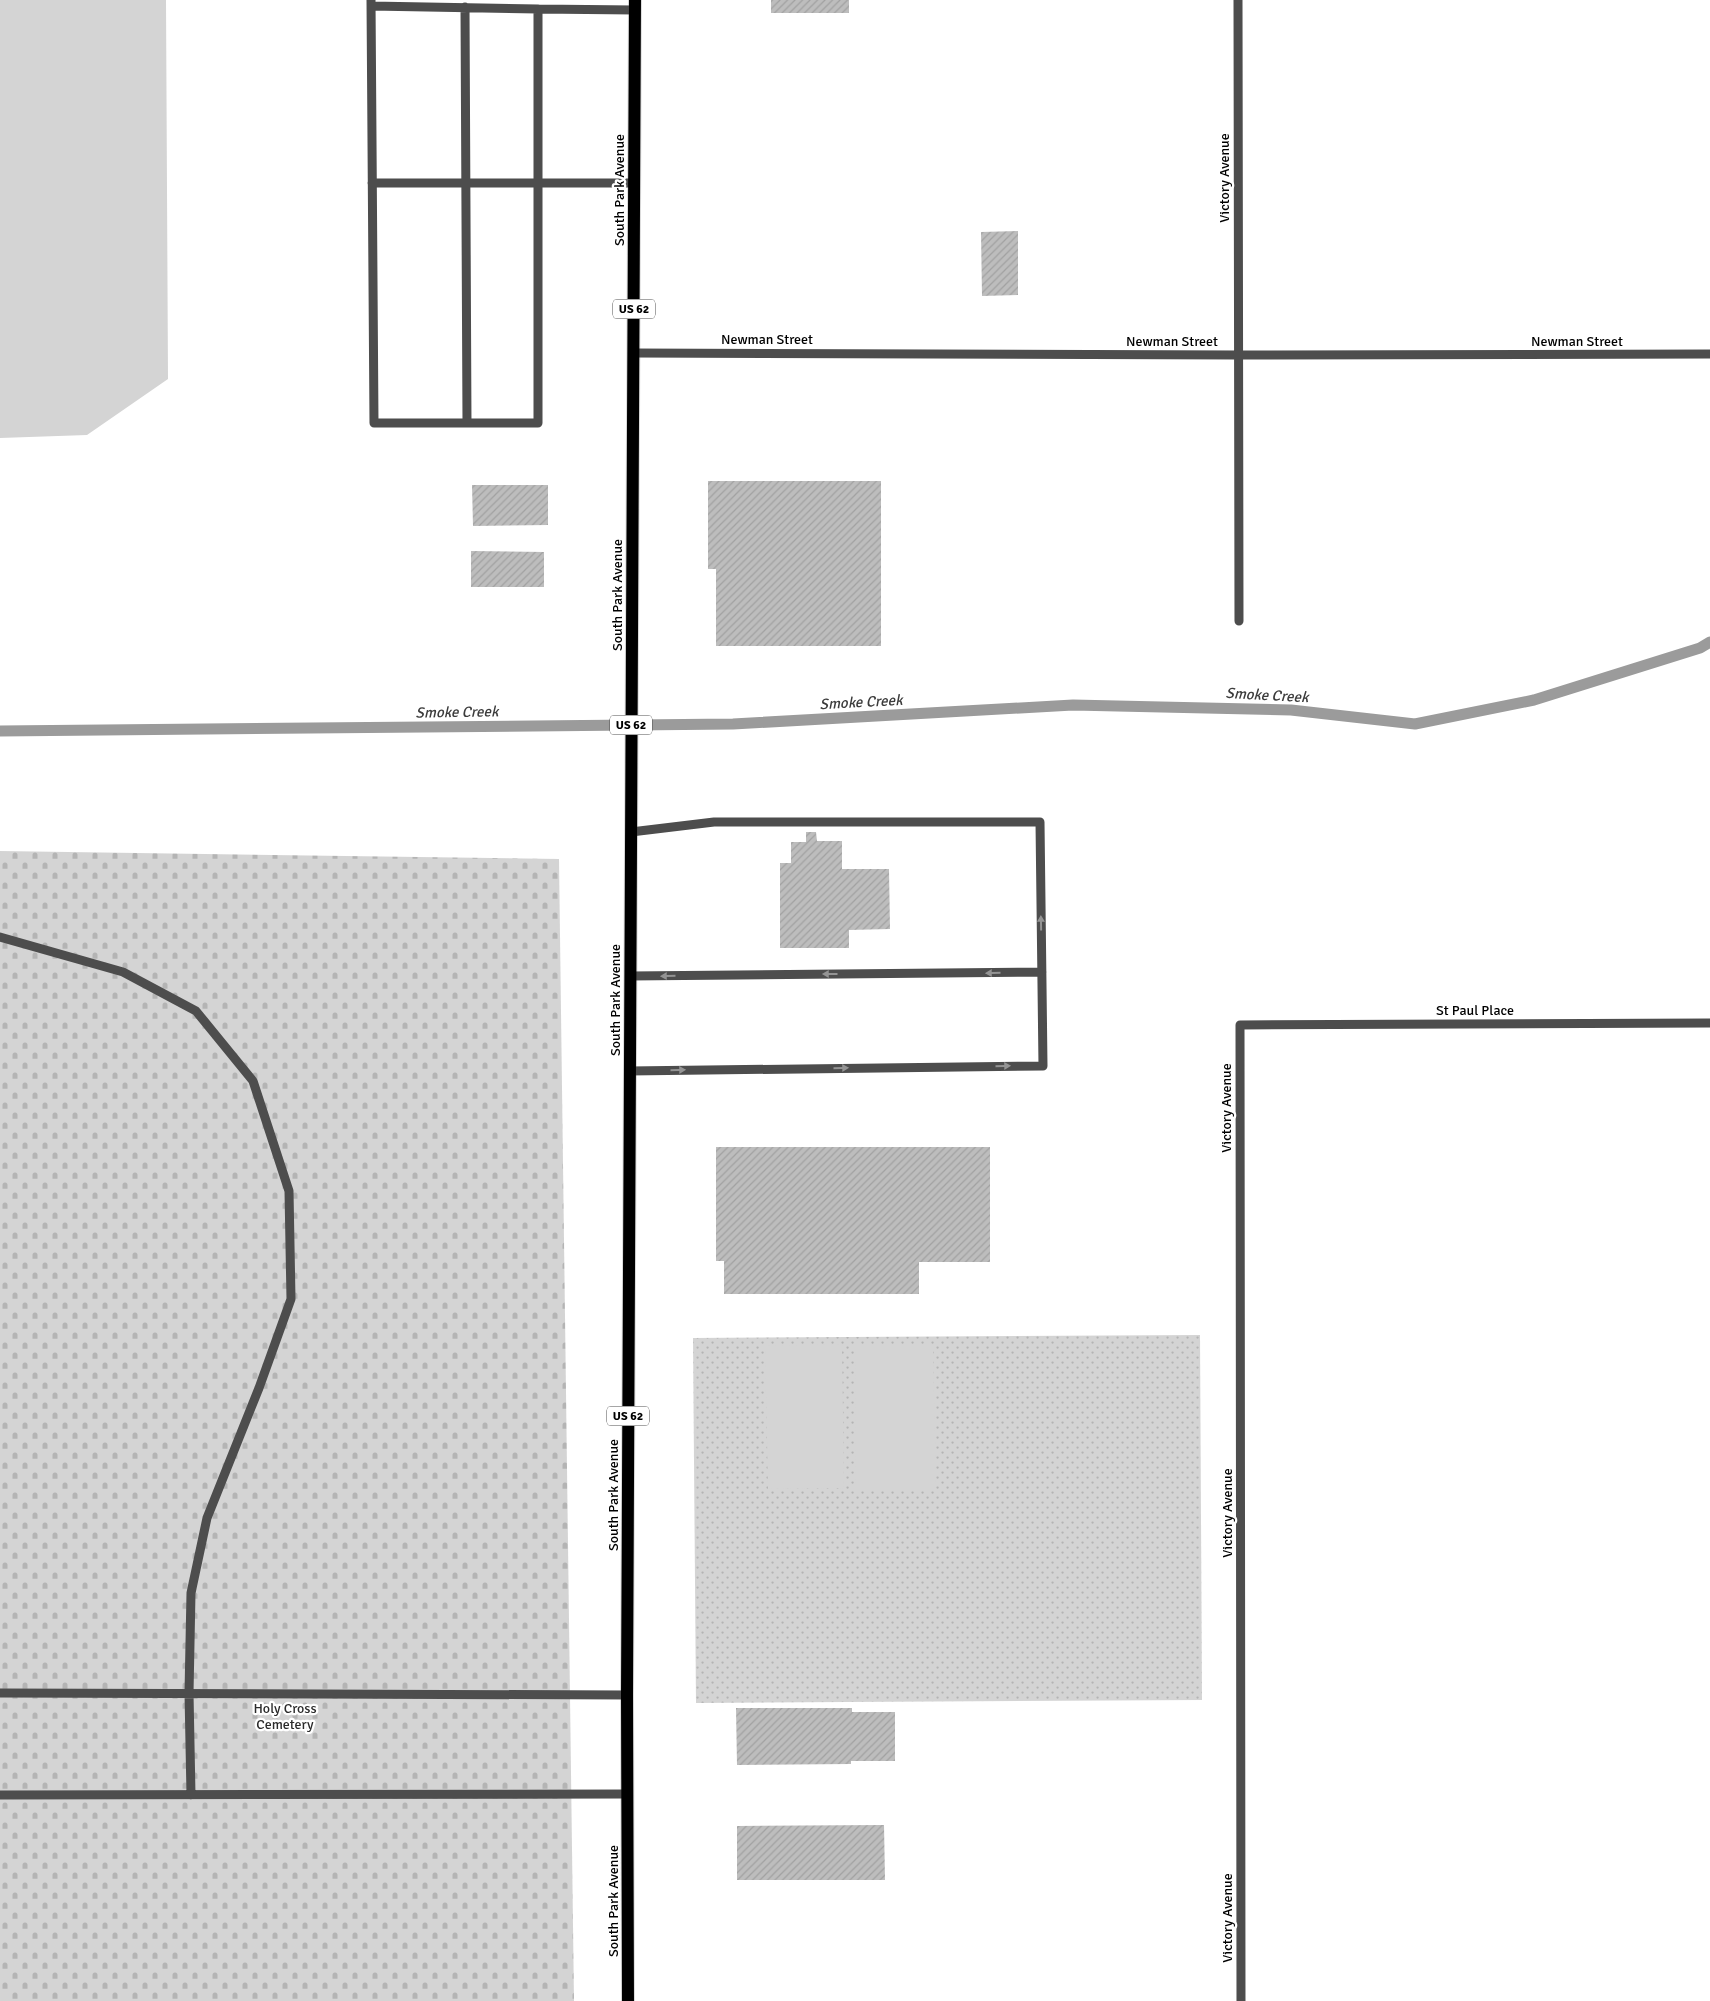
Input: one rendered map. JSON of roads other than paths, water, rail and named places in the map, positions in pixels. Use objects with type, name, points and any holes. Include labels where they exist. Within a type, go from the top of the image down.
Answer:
[{"type":"main road","name":"South Park Avenue","points":[[628,2001],[627,1695],[636,5]]},
{"type":"street","name":"Victory Avenue","points":[[1238,0],[1239,621]]},
{"type":"street","points":[[538,9],[538,423],[374,423],[371,3],[538,9],[636,5]]},
{"type":"street","points":[[465,7],[467,423]]},
{"type":"street","points":[[372,183],[634,183]]},
{"type":"street","name":"Newman Street","points":[[634,353],[1710,354]]},
{"type":"street","points":[[630,1071],[1042,1066],[1040,822],[714,822],[631,832]]},
{"type":"street","points":[[0,937],[122,972],[196,1011],[253,1081],[289,1191],[291,1299],[259,1388],[207,1518],[191,1593],[189,1693],[191,1795]]},
{"type":"street","points":[[630,976],[1042,972]]},
{"type":"street","name":"St Paul Place","points":[[1240,1025],[1710,1023]]},
{"type":"street","name":"Victory Avenue","points":[[1240,1025],[1241,2001]]},
{"type":"street","points":[[0,1693],[627,1695]]},
{"type":"street","points":[[0,1796],[627,1794]]},
{"type":"waterway","name":"Smoke Creek","points":[[0,731],[733,724],[1073,705],[1291,710],[1415,724],[1534,700],[1700,648],[1710,642]]},
{"type":"park label","name":"Holy Cross Cemetery","points":[[285,1716]]}]
